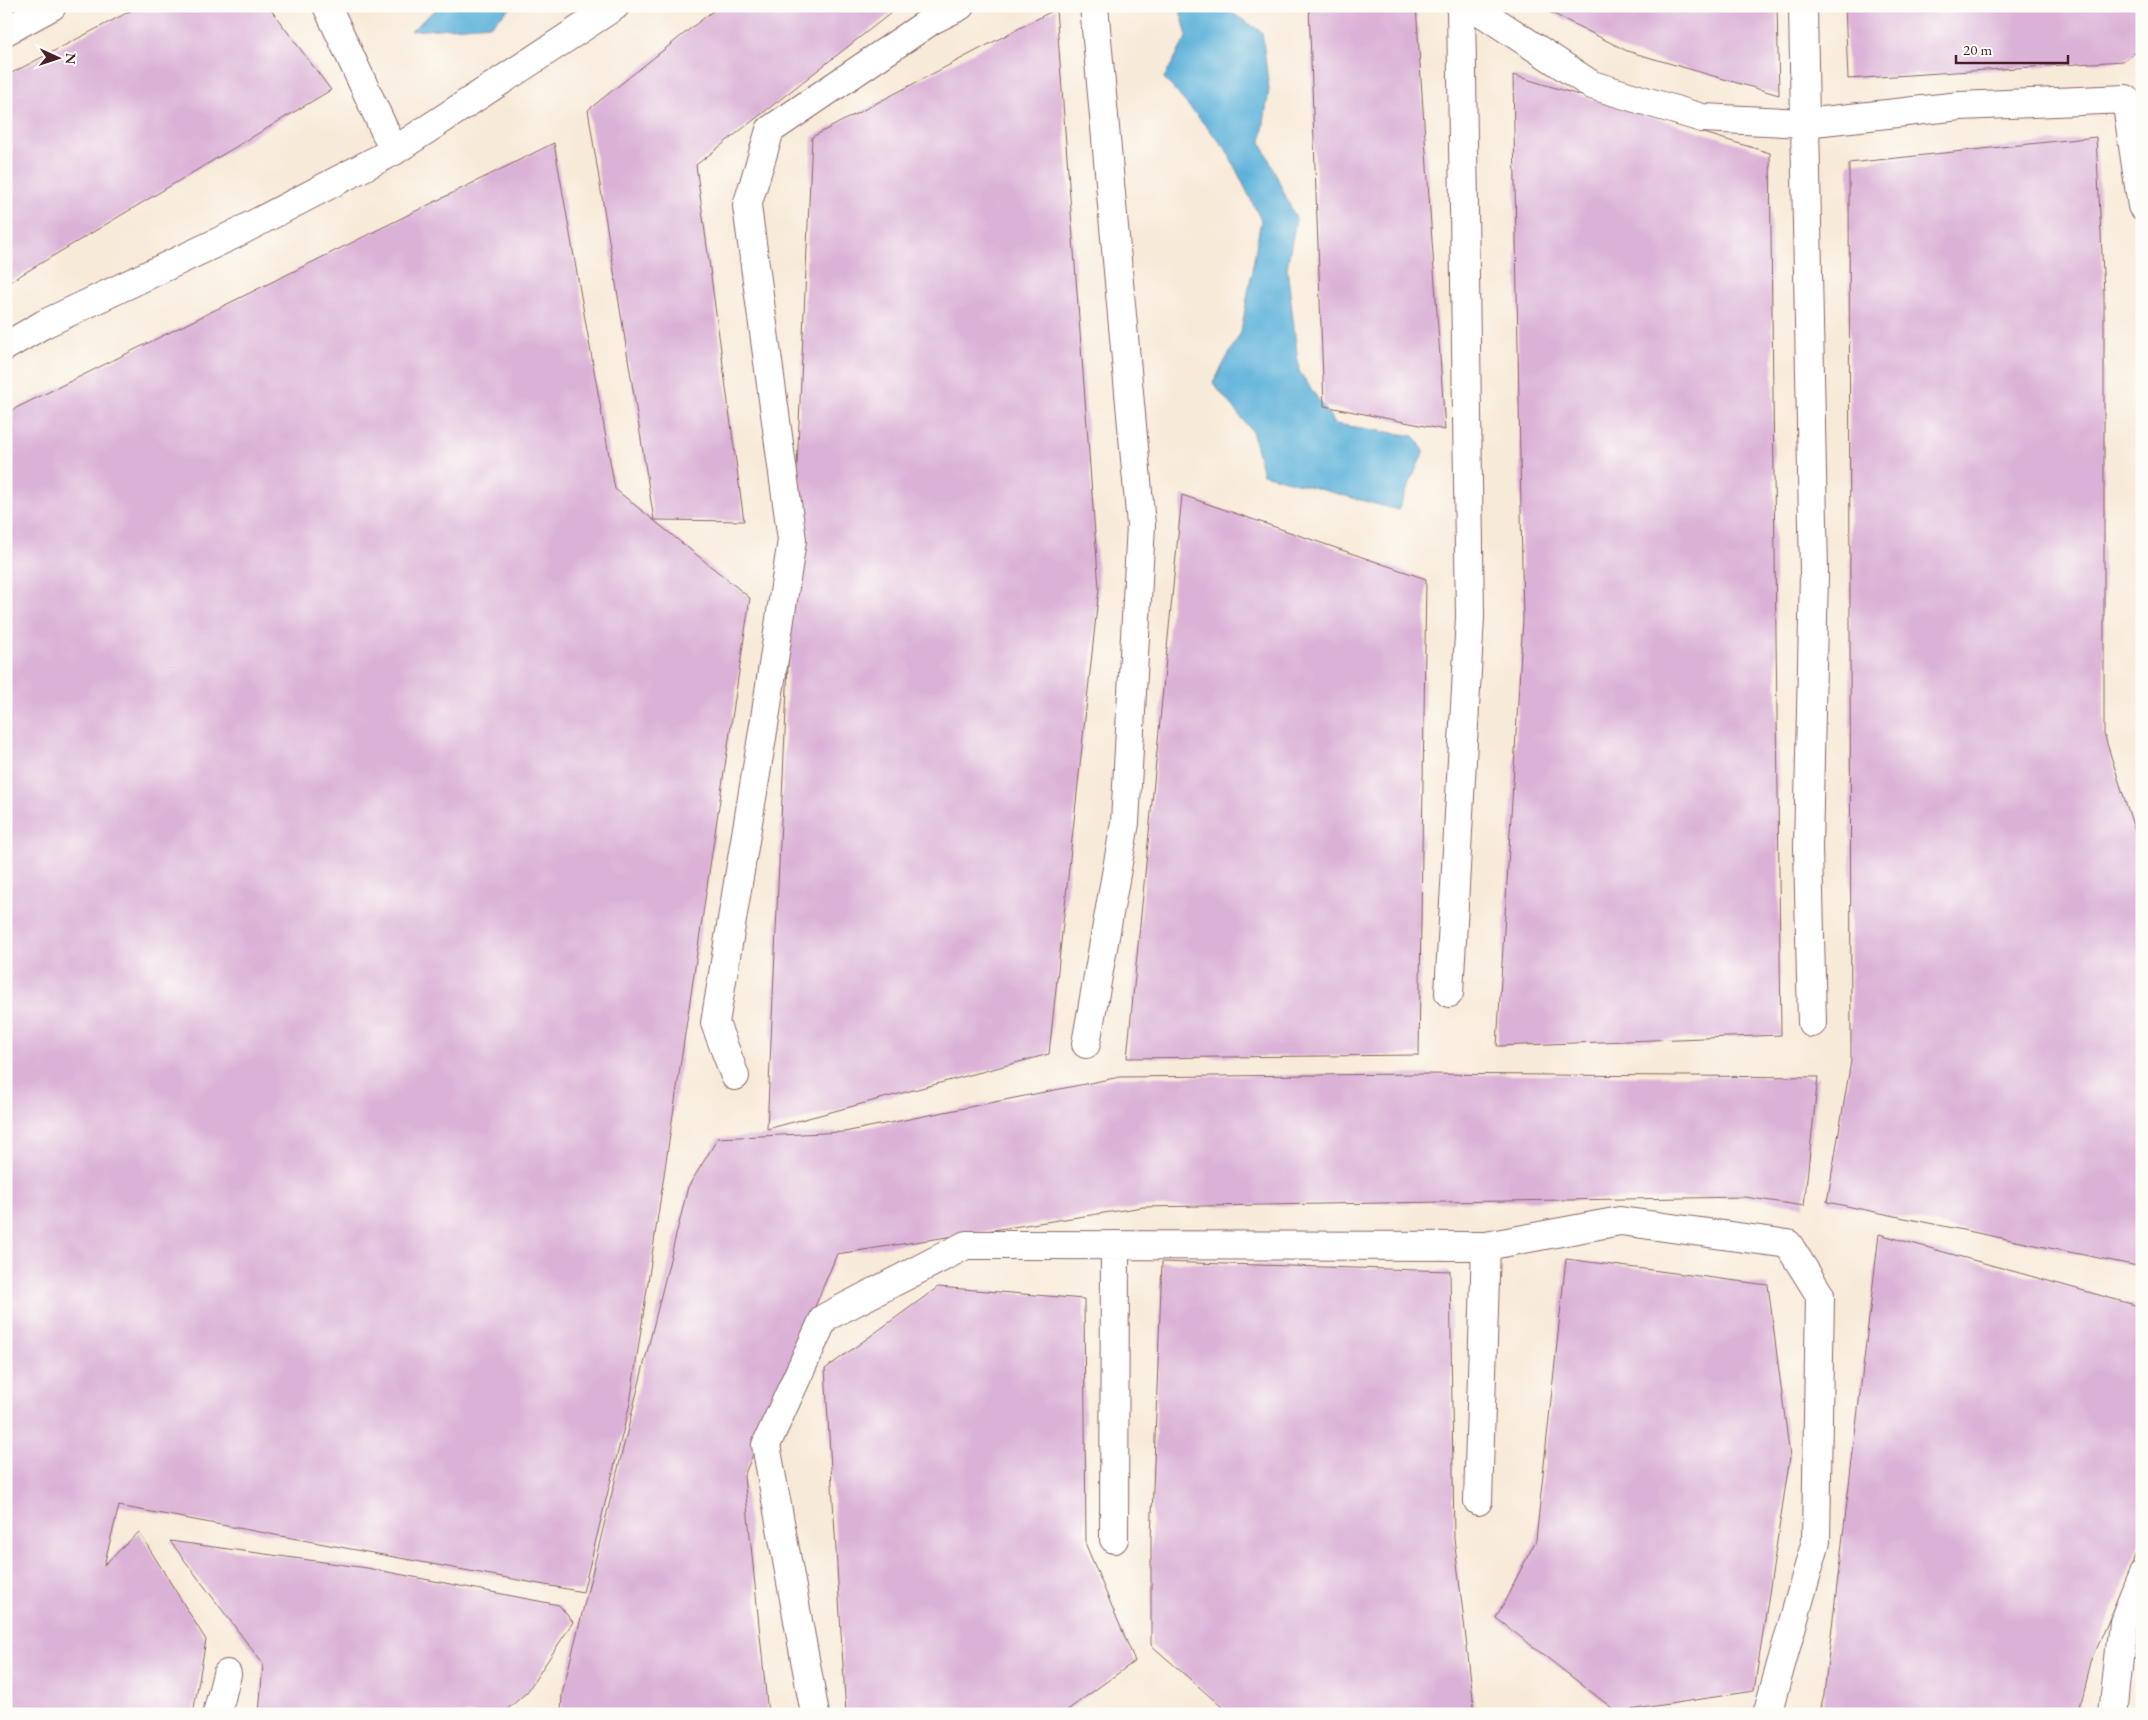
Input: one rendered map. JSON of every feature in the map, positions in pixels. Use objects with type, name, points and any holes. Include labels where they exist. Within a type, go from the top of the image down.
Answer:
[{"type":"street","points":[[6,32],[52,6]]},
{"type":"street","points":[[327,6],[394,151]]},
{"type":"street","points":[[6,346],[44,324],[233,235],[394,151],[615,6]]},
{"type":"street","points":[[735,1076],[715,1022],[764,725],[792,540],[746,206],[770,130],[932,20],[960,6]]},
{"type":"street","points":[[1086,1044],[1126,823],[1141,525],[1094,6]]},
{"type":"street","points":[[1449,993],[1470,617],[1461,6]]},
{"type":"street","points":[[1472,6],[1592,85],[1702,118],[1805,123],[1960,106],[2134,93],[2142,206]]},
{"type":"street","points":[[1803,6],[1814,573],[1808,848],[1812,1023]]},
{"type":"street","points":[[815,1714],[766,1445],[824,1318],[966,1245],[1486,1246],[1620,1221],[1788,1244],[1820,1295],[1816,1541],[1767,1714]]},
{"type":"street","points":[[1114,1539],[1115,1245]]},
{"type":"street","points":[[1478,1501],[1486,1246]]},
{"type":"street","points":[[2113,1714],[2123,1622],[2142,1575]]},
{"type":"street","points":[[217,1714],[227,1674]]},
{"type":"water","points":[[440,6],[513,6],[491,25],[411,31]]},
{"type":"water","points":[[1179,6],[1221,6],[1262,32],[1269,90],[1261,142],[1296,219],[1287,267],[1299,371],[1335,424],[1414,436],[1424,451],[1398,510],[1263,474],[1252,431],[1213,383],[1241,332],[1261,220],[1226,149],[1164,78],[1187,36]]},
{"type":"building","points":[[140,6],[268,6],[331,90],[6,284],[6,76]]},
{"type":"building","points":[[719,6],[900,6],[696,165],[744,521],[654,520],[588,110]]},
{"type":"building","points":[[1309,6],[1416,6],[1445,430],[1324,406]]},
{"type":"building","points":[[1538,6],[1777,6],[1779,95],[1627,51]]},
{"type":"building","points":[[1845,6],[2142,6],[2142,48],[2123,61],[1848,79]]},
{"type":"building","points":[[1056,9],[1099,588],[1049,1054],[767,1129],[812,137]]},
{"type":"building","points":[[1513,75],[1770,153],[1781,1035],[1497,1046],[1523,619]]},
{"type":"building","points":[[2096,137],[2104,293],[2104,734],[2142,854],[2142,1267],[1827,1202],[1851,1061],[1849,163]]},
{"type":"building","points":[[554,143],[615,489],[750,598],[630,1403],[583,1592],[119,1506],[104,1565],[139,1532],[206,1640],[193,1714],[6,1714],[6,413]]},
{"type":"building","points":[[1182,495],[1426,579],[1419,1055],[1127,1058]]},
{"type":"building","points":[[1415,1074],[1818,1077],[1804,1206],[1745,1197],[1143,1207],[837,1254],[744,1476],[768,1714],[561,1714],[562,1694],[688,1187],[718,1138],[844,1132],[1120,1077]]},
{"type":"building","points":[[1879,1234],[2142,1307],[2142,1540],[2090,1662],[2077,1714],[1819,1714],[1824,1694]]},
{"type":"building","points":[[1566,1259],[1768,1285],[1790,1457],[1754,1691],[1617,1712],[1496,1618],[1536,1540]]},
{"type":"building","points":[[1162,1262],[1450,1271],[1454,1538],[1475,1714],[1230,1714],[1151,1645],[1151,1539]]},
{"type":"building","points":[[938,1287],[1084,1299],[1086,1545],[1135,1661],[1062,1714],[846,1714],[825,1369]]},
{"type":"building","points":[[170,1541],[367,1568],[559,1605],[573,1622],[527,1692],[502,1714],[259,1714],[263,1664]]}]
